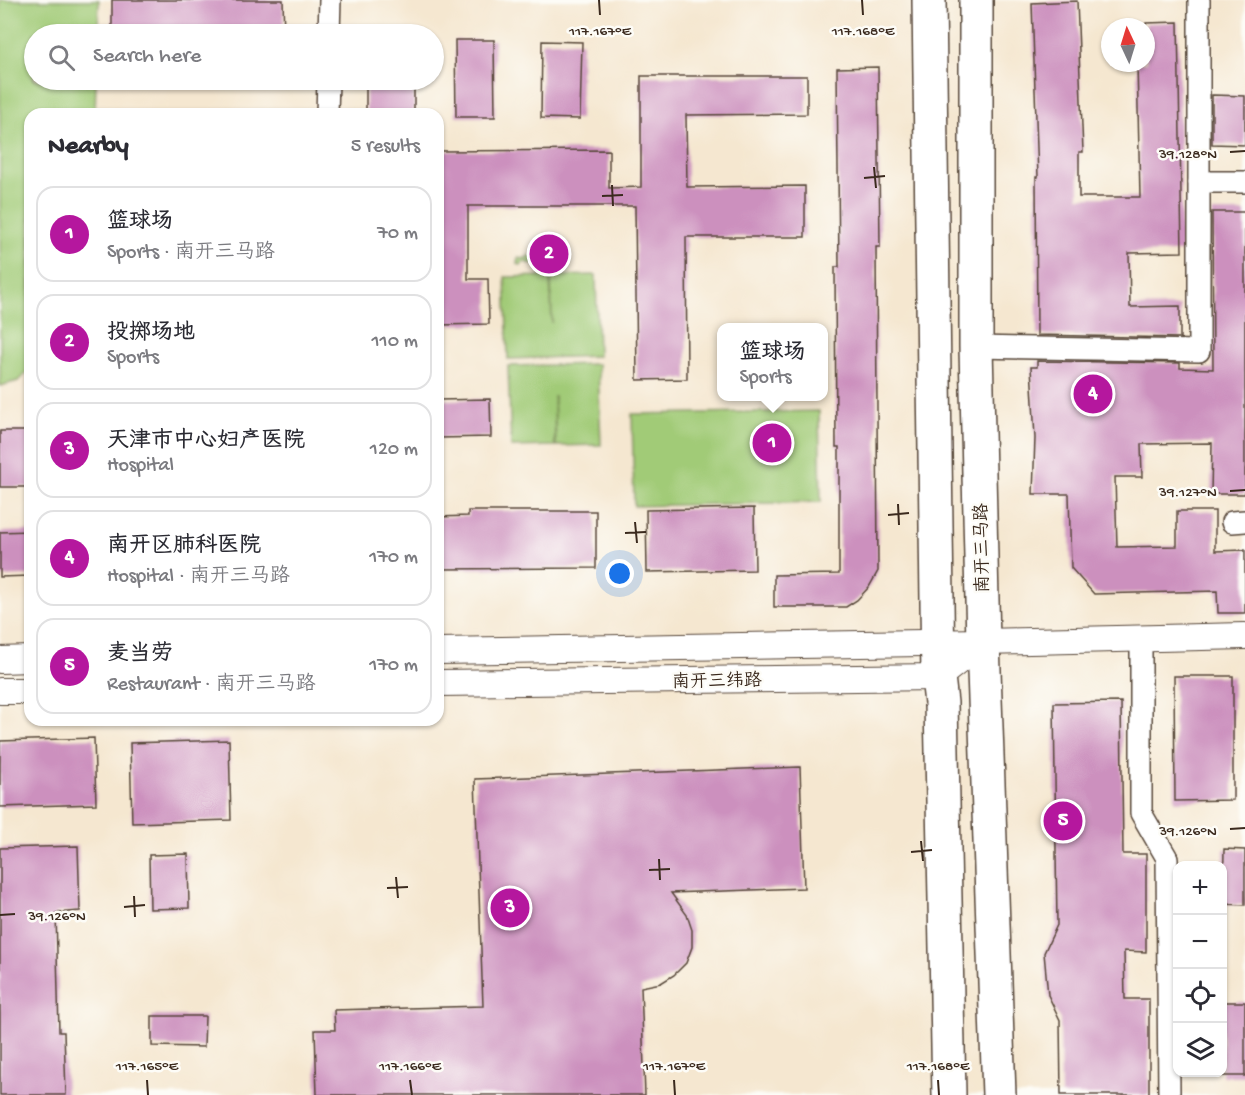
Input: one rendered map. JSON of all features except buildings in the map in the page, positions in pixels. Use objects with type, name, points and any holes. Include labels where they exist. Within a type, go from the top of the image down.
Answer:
[{"type":"main road","points":[[929,0],[938,677],[941,703],[949,1095]]},
{"type":"main road","name":"南开三马路","points":[[976,0],[976,347],[983,642],[999,1095]]},
{"type":"street","points":[[329,24],[330,0]]},
{"type":"street","points":[[976,347],[1199,351],[1199,0]]},
{"type":"street","points":[[327,108],[328,90]]},
{"type":"street","points":[[1199,182],[1245,182]]},
{"type":"street","name":"南开三纬路","points":[[444,651],[1245,636]]},
{"type":"street","points":[[1141,639],[1141,813],[1167,858],[1169,1095]]},
{"type":"street","points":[[938,677],[983,642]]},
{"type":"street","points":[[0,660],[24,659]]},
{"type":"street","name":"南开三纬路","points":[[444,683],[938,677]]},
{"type":"street","points":[[0,691],[24,691]]},
{"type":"green space","points":[[0,0],[99,0],[98,24],[24,24],[24,90],[96,90],[95,108],[24,108],[24,376],[18,381],[0,386]]},
{"type":"green space","points":[[560,242],[564,256],[564,270],[524,262],[521,265],[517,264],[518,258],[523,259]]},
{"type":"green space","points":[[596,275],[598,356],[508,359],[505,277],[550,276],[552,323],[551,276]]},
{"type":"green space","points":[[598,364],[601,445],[556,446],[554,396],[555,446],[511,447],[508,366]]},
{"type":"green space","points":[[819,411],[821,502],[634,506],[632,414]]},
{"type":"place","name":"投掷场地","points":[[549,254]]},
{"type":"place","name":"南开区肺科医院","points":[[1093,394]]},
{"type":"place","name":"篮球场","points":[[772,443]]},
{"type":"place","name":"麦当劳","points":[[1063,821]]},
{"type":"place","name":"天津市中心妇产医院","points":[[510,908]]}]
